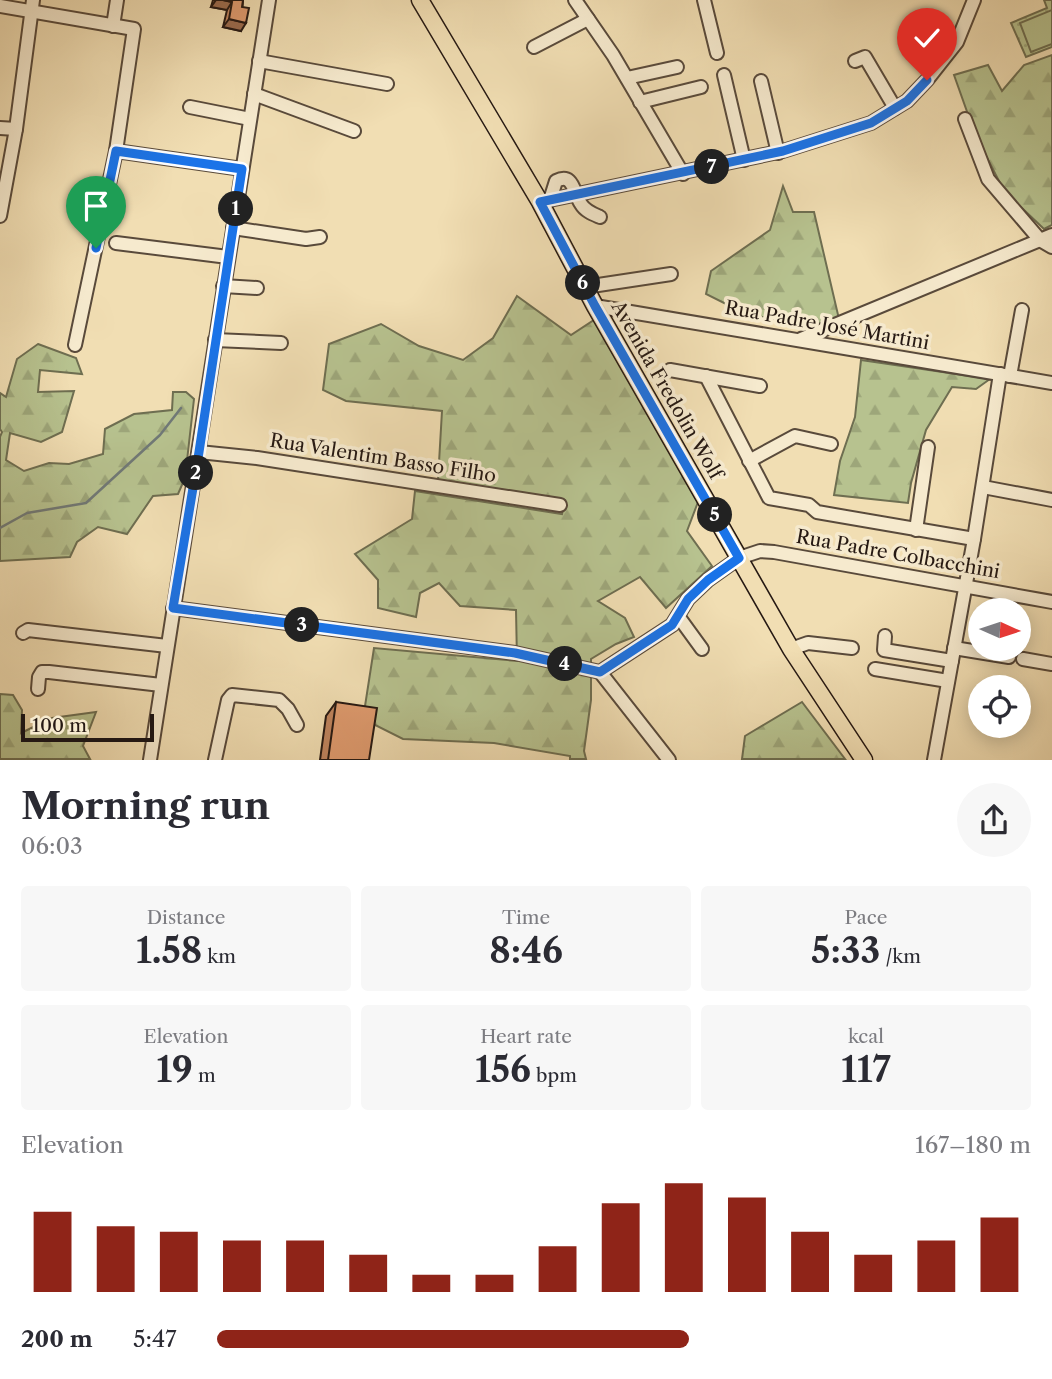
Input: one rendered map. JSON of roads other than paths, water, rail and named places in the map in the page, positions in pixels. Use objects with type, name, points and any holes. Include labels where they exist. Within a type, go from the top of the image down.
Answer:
[{"type":"main road","name":"Avenida Fredolin Wolf","points":[[420,0],[545,201],[585,288],[791,649],[864,760]]},
{"type":"street","points":[[113,26],[117,0]]},
{"type":"street","points":[[150,760],[269,0]]},
{"type":"street","points":[[575,0],[626,78],[683,174]]},
{"type":"street","points":[[704,0],[717,53]]},
{"type":"street","points":[[545,201],[778,153],[871,123],[907,101],[927,80],[957,42],[974,0]]},
{"type":"street","points":[[0,6],[33,6],[134,29],[116,151],[75,345]]},
{"type":"street","points":[[0,216],[16,129],[33,6]]},
{"type":"street","points":[[534,47],[588,19]]},
{"type":"street","points":[[855,61],[864,57],[895,108]]},
{"type":"street","points":[[259,61],[387,84]]},
{"type":"street","points":[[626,78],[677,66]]},
{"type":"street","points":[[724,75],[744,160]]},
{"type":"street","points":[[761,81],[778,153]]},
{"type":"street","points":[[640,102],[701,87]]},
{"type":"street","points":[[254,94],[354,131]]},
{"type":"street","points":[[190,107],[250,119]]},
{"type":"street","points":[[965,119],[988,179],[1052,247]]},
{"type":"street","points":[[0,128],[16,129]]},
{"type":"street","points":[[116,151],[242,169]]},
{"type":"street","points":[[545,201],[552,186],[562,178],[568,179],[586,211],[600,217]]},
{"type":"street","points":[[233,228],[306,239],[320,237]]},
{"type":"street","points":[[801,340],[1046,238]]},
{"type":"street","points":[[116,243],[228,257]]},
{"type":"street","points":[[585,288],[671,274]]},
{"type":"street","points":[[223,286],[257,288]]},
{"type":"street","name":"Rua Padre José Martini","points":[[595,306],[1052,383]]},
{"type":"street","points":[[934,760],[983,486],[1005,375],[1022,310]]},
{"type":"street","points":[[215,340],[281,343]]},
{"type":"street","points":[[670,370],[760,386]]},
{"type":"street","points":[[706,376],[769,498],[809,505],[817,512],[974,539]]},
{"type":"street","points":[[749,461],[795,436],[831,444]]},
{"type":"street","points":[[916,530],[928,446]]},
{"type":"street","name":"Rua Valentim Basso Filho","points":[[199,452],[257,458],[560,505]]},
{"type":"street","points":[[983,486],[1052,500]]},
{"type":"street","name":"Rua Padre Colbacchini","points":[[739,558],[760,551],[774,552],[1052,602]]},
{"type":"street","points":[[600,672],[672,625],[688,599],[708,580],[739,558]]},
{"type":"street","points":[[173,608],[515,653],[600,672],[669,760]]},
{"type":"street","points":[[678,616],[702,649]]},
{"type":"street","points":[[23,633],[28,630],[167,646]]},
{"type":"street","points":[[885,636],[884,650],[968,655]]},
{"type":"street","points":[[791,649],[808,643],[852,648]]},
{"type":"street","points":[[1031,660],[1052,664]]},
{"type":"street","points":[[875,669],[948,681]]},
{"type":"street","points":[[38,689],[42,672],[161,685]]},
{"type":"street","points":[[215,760],[228,700],[232,695],[279,700],[297,725]]},
{"type":"waterway","points":[[0,528],[27,513],[86,503],[160,435],[181,408]]}]
